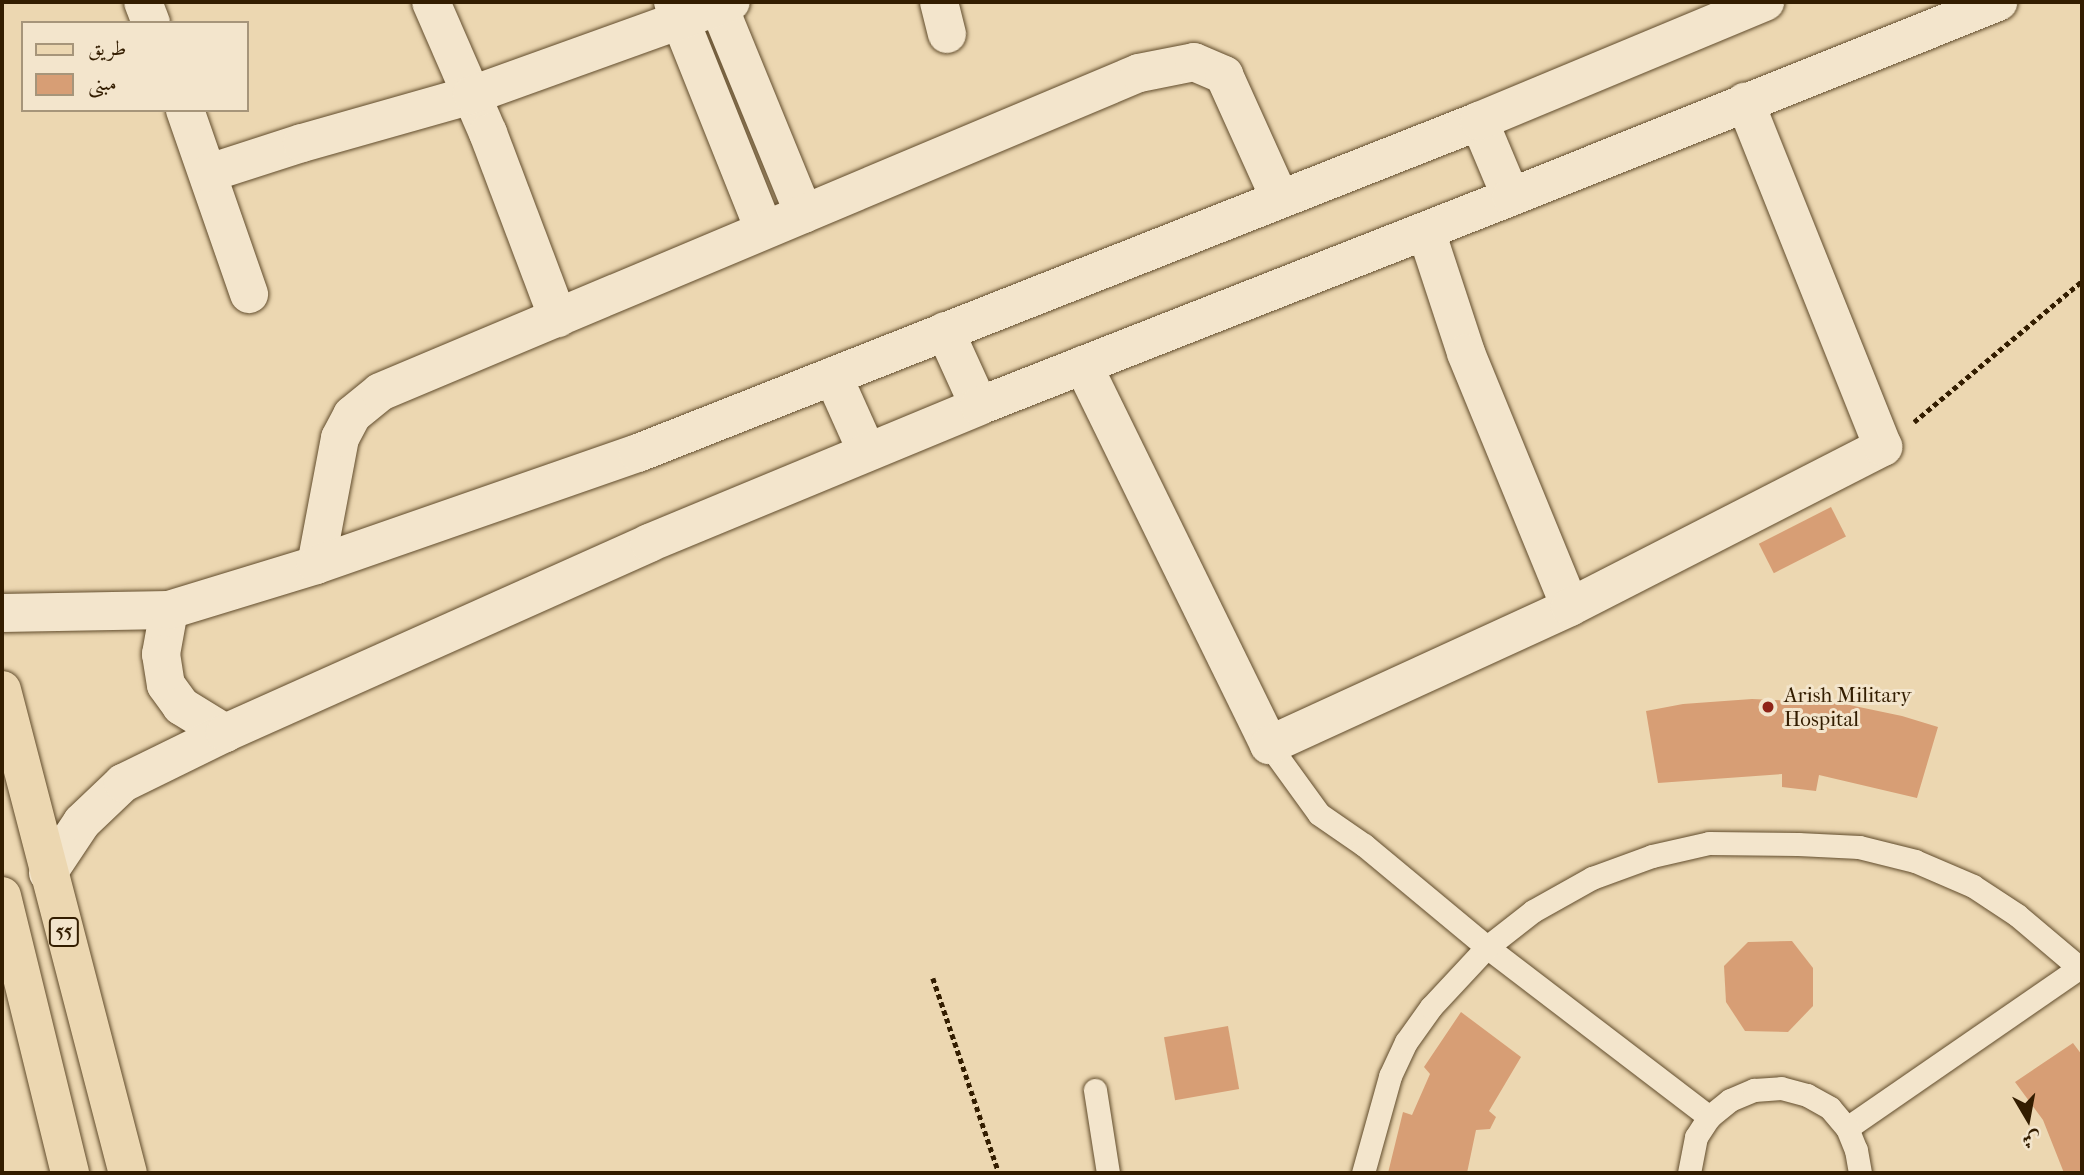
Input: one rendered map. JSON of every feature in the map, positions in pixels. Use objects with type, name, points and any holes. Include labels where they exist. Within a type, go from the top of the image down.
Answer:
[{"type":"main road","name":"55","points":[[2,690],[9,756],[48,873],[128,1173]]},
{"type":"main road","points":[[2,896],[70,1173]]},
{"type":"street","points":[[431,2],[472,95],[558,318]]},
{"type":"street","points":[[48,873],[82,822],[124,783],[225,733],[649,543],[979,406],[1998,2]]},
{"type":"street","points":[[209,173],[302,143],[472,95],[677,11],[722,4],[804,214]]},
{"type":"street","points":[[2,613],[169,610],[316,565],[638,453],[1479,121],[1740,6]]},
{"type":"street","points":[[677,11],[764,230]]},
{"type":"street","points":[[316,565],[340,438],[352,415],[380,392],[1139,73],[1194,62],[1224,75],[1280,200]]},
{"type":"street","points":[[1083,365],[1269,745],[1570,607],[1884,447],[1745,102]]},
{"type":"street","points":[[186,112],[249,294]]},
{"type":"street","points":[[1479,121],[1511,197]]},
{"type":"street","points":[[1426,231],[1466,353],[1570,607]]},
{"type":"street","points":[[946,331],[979,406]]},
{"type":"street","points":[[833,376],[867,452]]},
{"type":"street","points":[[169,610],[162,654],[166,685],[181,706],[225,733]]},
{"type":"lane","points":[[1269,745],[1320,814],[1364,845],[1487,947],[1709,1117]]},
{"type":"lane","points":[[1363,1173],[1390,1076],[1406,1042],[1431,1007],[1487,947],[1533,911],[1592,878],[1652,856],[1709,843],[1859,846],[1915,860],[1973,887],[2006,908],[2082,968],[1847,1128]]},
{"type":"lane","points":[[1689,1173],[1696,1137],[1709,1117],[1730,1100],[1754,1090],[1781,1088],[1807,1095],[1829,1108],[1847,1128],[1856,1150],[1860,1173]]},
{"type":"lane","points":[[1095,1090],[1108,1173]]},
{"type":"path","points":[[1884,447],[2082,281]]},
{"type":"path","points":[[933,978],[999,1173]]},
{"type":"building","points":[[1831,507],[1846,536],[1774,573],[1759,544]]},
{"type":"building","points":[[1752,699],[1840,703],[1902,716],[1938,727],[1917,798],[1819,775],[1816,791],[1782,787],[1782,774],[1658,783],[1646,711],[1683,704]]},
{"type":"building","points":[[1792,941],[1813,968],[1813,1006],[1788,1032],[1745,1031],[1726,1002],[1724,966],[1748,942]]},
{"type":"building","points":[[1461,1012],[1521,1057],[1489,1111],[1496,1117],[1490,1129],[1476,1130],[1467,1173],[1388,1173],[1403,1112],[1412,1115],[1430,1074],[1424,1067]]},
{"type":"building","points":[[1228,1026],[1239,1089],[1175,1100],[1164,1037]]},
{"type":"building","points":[[2073,1043],[2082,1055],[2082,1173],[2064,1173],[2043,1120],[2015,1082]]},
{"type":"place","name":"Arish Military Hospital","points":[[1768,707]]}]
